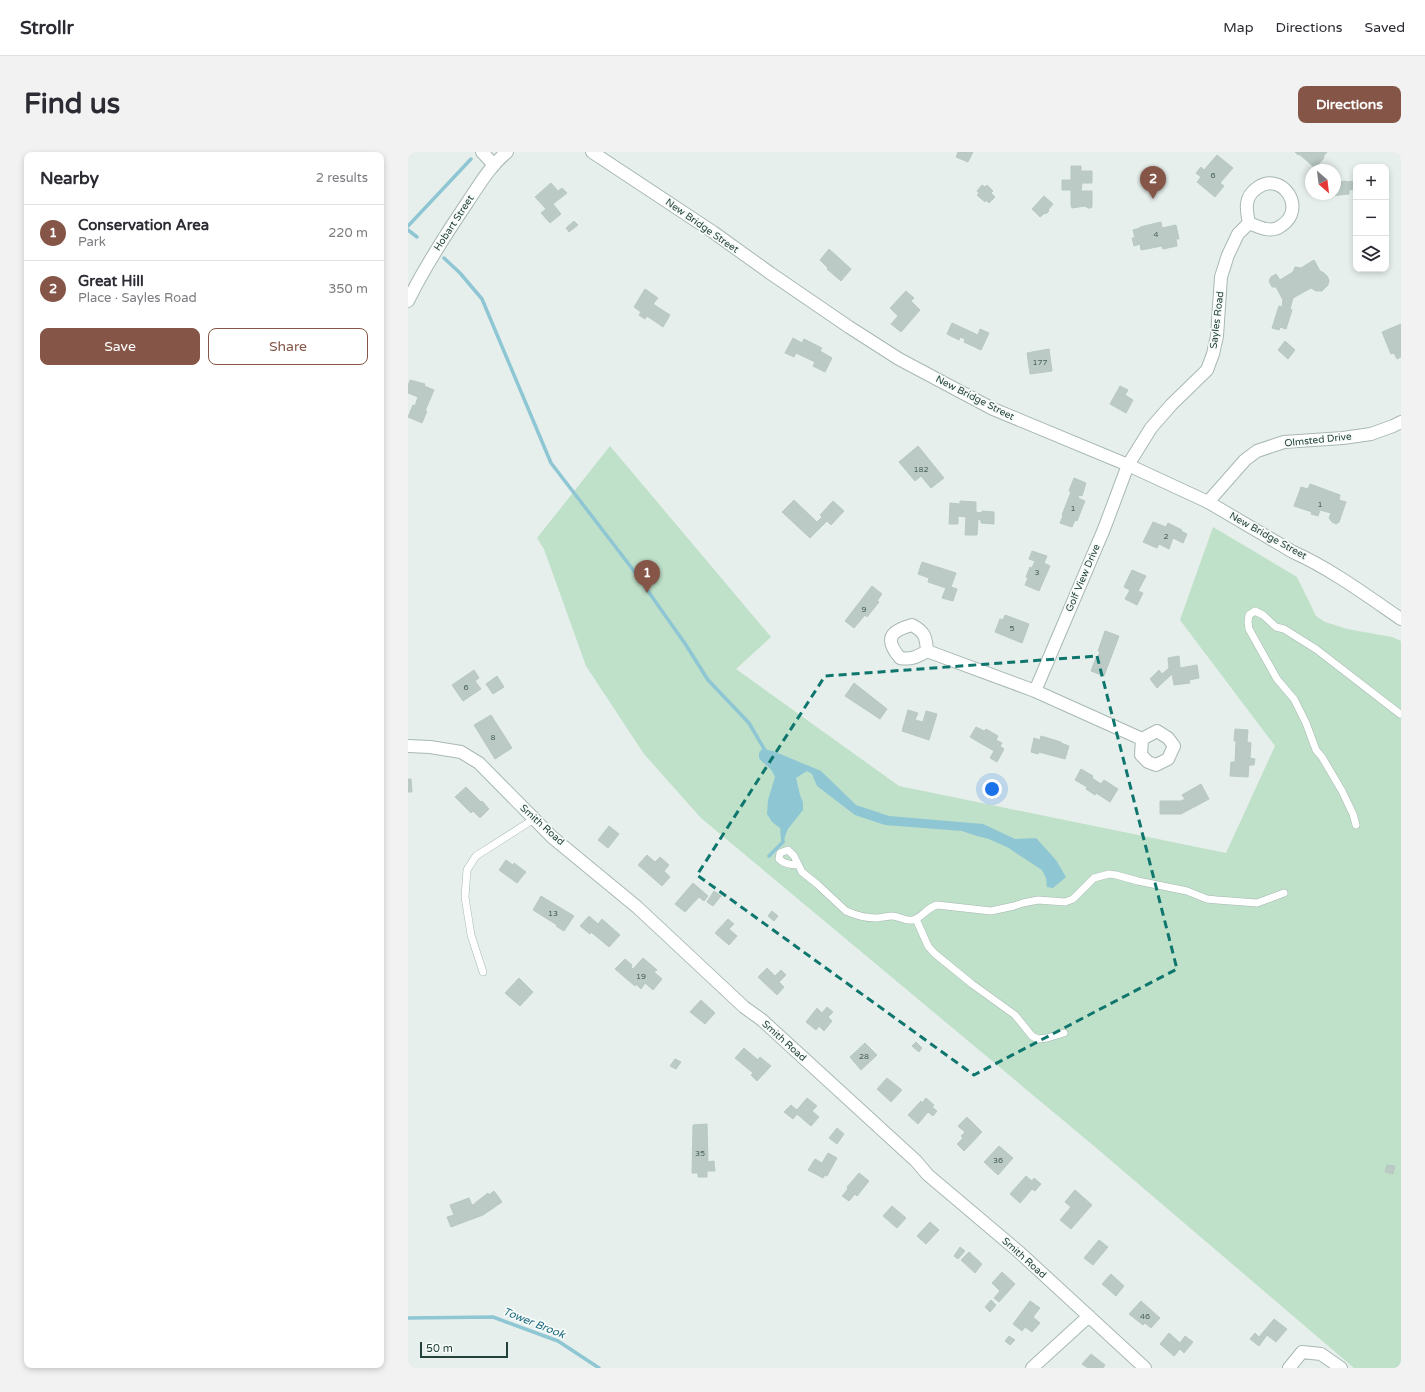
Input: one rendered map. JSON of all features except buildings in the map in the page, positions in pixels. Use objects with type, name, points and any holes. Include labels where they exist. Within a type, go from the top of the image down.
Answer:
[{"type":"street","points":[[482,152],[494,165]]},
{"type":"street","name":"Hobart Street","points":[[408,301],[434,253],[494,165],[508,152]]},
{"type":"street","name":"New Bridge Street","points":[[592,152],[713,232],[849,327],[899,359],[992,409],[1128,465],[1208,502],[1293,552],[1307,558],[1401,619]]},
{"type":"street","name":"Sayles Road","points":[[1128,465],[1151,428],[1171,405],[1207,370],[1213,354],[1217,336],[1222,277],[1228,255],[1238,234],[1249,224]]},
{"type":"street","name":"Olmsted Drive","points":[[1208,502],[1245,460],[1257,451],[1284,442],[1343,438],[1371,434],[1401,422]]},
{"type":"street","name":"Golf View Drive","points":[[1036,691],[1104,529],[1128,465]]},
{"type":"street","points":[[927,651],[1036,691],[1142,739]]},
{"type":"street","name":"Smith Road","points":[[408,746],[430,747],[461,752],[479,763],[552,837],[565,846],[637,907],[744,1007],[762,1020],[899,1145],[928,1175],[1019,1252],[1145,1368]]},
{"type":"street","points":[[1032,1368],[1089,1316]]},
{"type":"street","points":[[1289,1368],[1302,1352],[1321,1354],[1340,1368]]},
{"type":"lane","points":[[1356,825],[1353,814],[1342,791],[1322,757],[1316,750],[1306,723],[1294,699],[1277,679],[1249,629],[1249,615],[1255,611],[1263,615],[1276,627],[1284,629],[1316,649],[1400,714]]},
{"type":"lane","points":[[483,972],[471,935],[466,905],[465,897],[467,870],[476,856],[534,819]]},
{"type":"lane","points":[[798,865],[802,872],[846,911],[863,917],[876,918],[891,916],[911,920],[916,919],[931,906],[937,905],[991,911],[1038,900],[1065,902],[1073,899],[1094,878],[1109,874],[1187,891],[1207,899],[1216,900],[1257,903],[1284,893]]},
{"type":"lane","points":[[916,919],[928,946],[934,953],[972,984],[1015,1015],[1026,1031],[1032,1036],[1038,1039],[1064,1033]]},
{"type":"highlighted area","points":[[1097,656],[1177,969],[974,1075],[697,875],[825,676]]},
{"type":"green space","points":[[610,446],[771,637],[736,669],[899,786],[1226,853],[1275,746],[1180,620],[1213,527],[1297,577],[1316,616],[1325,622],[1347,629],[1392,637],[1401,641],[1401,1368],[1354,1368],[1094,1146],[701,818],[644,754],[586,666],[544,549],[537,538]]},
{"type":"water","points":[[762,749],[773,751],[821,771],[856,805],[889,816],[983,824],[1015,839],[1036,838],[1056,860],[1066,877],[1053,888],[1047,887],[1046,878],[1042,870],[1007,847],[989,839],[962,831],[885,825],[855,815],[817,786],[812,774],[807,771],[796,778],[803,802],[803,810],[788,829],[784,839],[780,828],[772,822],[767,814],[768,800],[775,777],[770,768],[759,758],[759,753]]},
{"type":"waterway","points":[[408,226],[471,159]]},
{"type":"waterway","points":[[408,230],[417,237]]},
{"type":"waterway","points":[[444,258],[460,273],[482,299],[551,463],[631,567],[686,645],[708,680],[749,723],[766,752]]},
{"type":"waterway","points":[[769,856],[783,842],[782,831]]},
{"type":"waterway","name":"Tower Brook","points":[[408,1318],[493,1317],[558,1341],[599,1368]]},
{"type":"place","name":"Great Hill","points":[[1153,199]]},
{"type":"place","name":"Conservation Area","points":[[647,593]]}]
